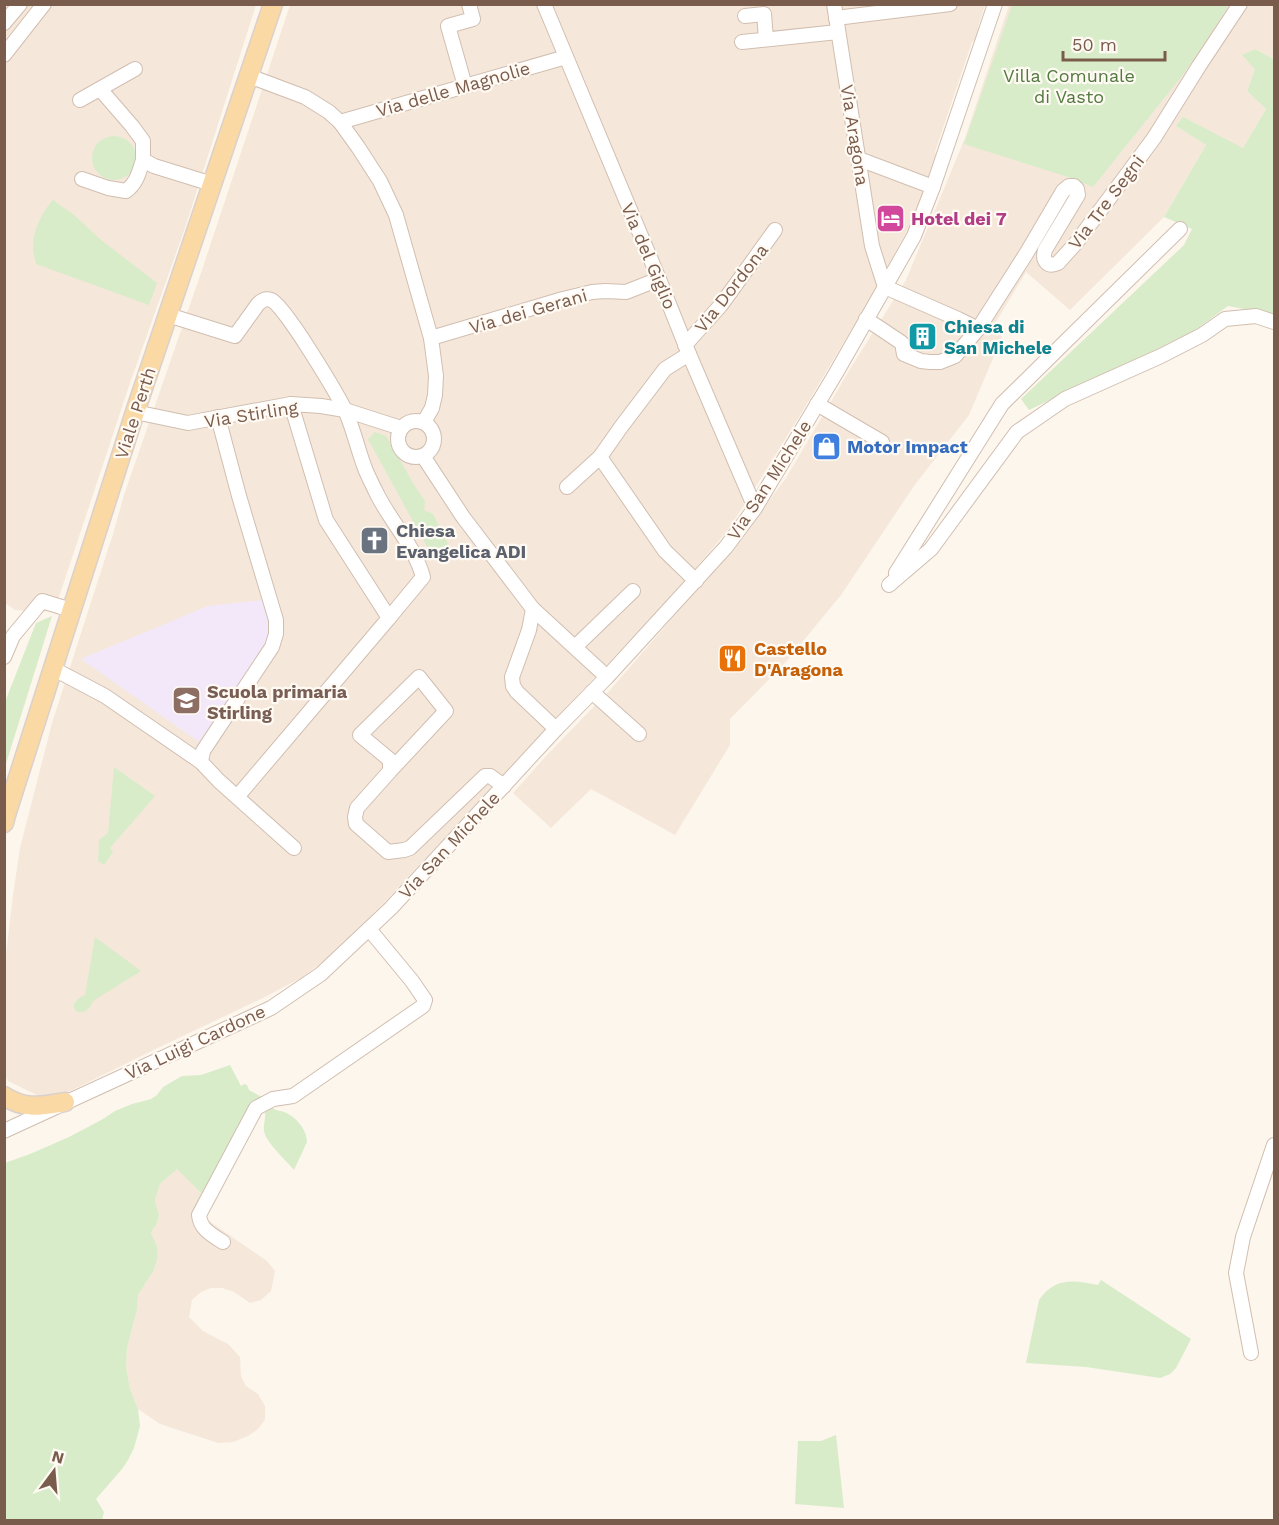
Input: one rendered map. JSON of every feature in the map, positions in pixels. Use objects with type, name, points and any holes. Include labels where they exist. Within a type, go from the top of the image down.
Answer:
[{"type":"main road","name":"Viale Perth","points":[[4,823],[135,412],[273,4]]},
{"type":"main road","points":[[4,1096],[15,1103],[33,1107],[65,1102]]},
{"type":"street","points":[[4,23],[20,4]]},
{"type":"street","points":[[4,55],[44,4]]},
{"type":"street","points":[[465,86],[448,26],[473,19],[469,4]]},
{"type":"street","name":"Via del Giglio","points":[[544,4],[755,507]]},
{"type":"street","points":[[742,42],[766,39],[836,18],[950,4]]},
{"type":"street","name":"Via San Michele","points":[[369,928],[399,900],[696,581],[726,547],[755,507],[915,236],[995,4]]},
{"type":"street","name":"Via Tre Segni","points":[[978,329],[1063,191],[1069,186],[1077,189],[1078,195],[1045,250],[1044,261],[1054,265],[1058,263],[1076,243],[1154,138],[1240,4]]},
{"type":"street","points":[[745,16],[764,14],[766,39]]},
{"type":"street","name":"Via Aragona","points":[[836,18],[872,246],[885,287]]},
{"type":"street","name":"Via delle Magnolie","points":[[340,122],[566,57]]},
{"type":"street","points":[[80,100],[135,69]]},
{"type":"street","points":[[249,76],[305,97],[329,112],[340,122],[380,181],[396,215],[431,338],[436,376],[435,395],[432,408],[424,422]]},
{"type":"street","points":[[82,179],[108,188],[126,191],[132,187],[137,178],[143,160],[143,141],[100,89]]},
{"type":"street","points":[[859,159],[933,187]]},
{"type":"street","points":[[143,160],[154,166],[212,184]]},
{"type":"street","points":[[1180,229],[1002,404],[889,585],[931,549],[1017,432],[1027,424],[1065,399],[1161,356],[1225,320],[1256,316],[1275,322]]},
{"type":"street","name":"Via Dordona","points":[[567,487],[600,457],[665,369],[687,349],[721,305],[775,230]]},
{"type":"street","name":"Via dei Gerani","points":[[431,338],[563,299],[591,292],[626,292],[659,279]]},
{"type":"street","points":[[866,319],[902,343],[904,354],[930,362],[940,362],[955,356],[978,329],[885,287]]},
{"type":"street","points":[[168,315],[235,336],[258,304],[262,301],[275,302],[310,349],[345,410],[366,471],[390,518],[419,562],[423,577],[237,797]]},
{"type":"street","points":[[291,404],[326,520],[389,618]]},
{"type":"street","name":"Via Stirling","points":[[135,412],[188,423],[291,404],[345,410],[400,428]]},
{"type":"street","points":[[817,404],[882,442]]},
{"type":"street","points":[[201,762],[203,751],[272,647],[276,634],[276,620],[218,417]]},
{"type":"street","points":[[411,421],[424,422],[432,431],[434,443],[423,456],[411,457],[401,450],[397,440],[400,428],[411,421]]},
{"type":"street","points":[[423,456],[463,517],[533,609],[607,676]]},
{"type":"street","points":[[600,457],[665,551],[696,581]]},
{"type":"street","points":[[575,647],[633,591]]},
{"type":"street","points":[[4,657],[13,636],[42,601],[71,610]]},
{"type":"street","points":[[533,609],[529,630],[512,676],[513,686],[556,729]]},
{"type":"street","points":[[52,668],[105,696],[201,762],[294,848]]},
{"type":"street","points":[[390,771],[390,760],[360,735],[419,677],[446,711],[357,808],[356,824],[388,852],[404,850],[410,848],[485,776],[490,776],[504,786]]},
{"type":"street","points":[[592,692],[639,734]]},
{"type":"street","points":[[223,1242],[207,1232],[200,1223],[199,1215],[256,1108],[273,1099],[293,1096],[423,1006],[425,1000],[419,991],[369,928]]},
{"type":"street","name":"Via Luigi Cardone","points":[[4,1131],[271,1008],[321,974],[369,928]]},
{"type":"street","points":[[1251,1353],[1236,1273],[1244,1237],[1275,1145]]},
{"type":"shaded area","points":[[5,5],[256,5],[185,228],[130,383],[57,603],[44,612],[15,610],[5,603]]},
{"type":"shaded area","points":[[290,5],[985,5],[978,27],[980,31],[976,40],[972,42],[935,152],[937,157],[909,227],[871,297],[799,417],[727,531],[707,555],[380,907],[332,955],[301,978],[261,999],[52,1100],[8,1081],[5,1075],[4,971],[20,848],[52,723],[124,495]]},
{"type":"shaded area","points":[[1009,5],[1274,5],[1274,59],[1255,49],[1255,69],[1247,91],[1266,109],[1243,148],[1176,126],[1206,145],[1164,217],[1070,310],[1026,272],[993,327],[1002,337],[969,415],[914,486],[841,595],[786,662],[730,719],[730,745],[675,835],[591,789],[551,828],[513,793],[610,690],[733,548],[786,478],[906,280],[965,138]]},
{"type":"shaded area","name":"Scuola primaria Stirling","points":[[263,600],[272,636],[202,744],[81,659],[208,606]]},
{"type":"shaded area","points":[[177,1168],[201,1193],[193,1210],[267,1261],[275,1271],[271,1291],[261,1300],[250,1303],[234,1292],[222,1288],[211,1288],[201,1292],[192,1300],[189,1317],[203,1331],[228,1344],[240,1357],[241,1376],[246,1386],[258,1394],[265,1406],[265,1420],[258,1429],[233,1442],[218,1443],[160,1424],[138,1409],[130,1389],[126,1367],[127,1348],[137,1310],[138,1295],[154,1270],[158,1257],[157,1246],[151,1233],[159,1216],[155,1200],[160,1184]]},
{"type":"green space","name":"Villa Comunale di Vasto","points":[[1012,4],[1229,5],[1182,76],[1093,187],[964,144]]},
{"type":"green space","points":[[1255,49],[1274,59],[1274,315],[1228,306],[1191,333],[1029,410],[1021,399],[1184,245],[1192,229],[1164,217],[1206,145],[1176,126],[1183,117],[1243,148],[1266,109],[1247,91],[1255,69],[1242,55]]},
{"type":"green space","points":[[114,136],[129,143],[136,158],[129,173],[114,180],[99,173],[92,158],[99,143]]},
{"type":"green space","points":[[53,200],[157,283],[149,305],[36,264],[33,251],[34,236],[45,210]]},
{"type":"green space","points":[[375,432],[386,436],[425,501],[424,510],[433,514],[449,546],[431,554],[368,439]]},
{"type":"green space","points":[[52,616],[5,767],[5,702],[36,623]]},
{"type":"green space","points":[[114,767],[155,796],[110,848],[113,852],[104,865],[98,861],[99,840],[108,833]]},
{"type":"green space","points":[[95,937],[141,971],[93,1001],[87,1010],[77,1012],[74,1004],[85,995]]},
{"type":"green space","points":[[230,1065],[241,1086],[247,1085],[249,1090],[264,1098],[198,1212],[193,1209],[201,1193],[177,1169],[160,1184],[155,1200],[159,1216],[151,1233],[157,1246],[158,1257],[154,1270],[138,1295],[137,1310],[127,1348],[126,1367],[130,1389],[138,1409],[140,1426],[128,1460],[96,1499],[104,1512],[102,1520],[5,1520],[5,1163],[69,1137],[115,1111],[151,1099],[163,1087],[182,1076],[201,1075]]},
{"type":"green space","points":[[271,1106],[292,1117],[305,1132],[307,1142],[294,1170],[266,1136],[265,1112],[251,1119]]},
{"type":"green space","points":[[1101,1280],[1191,1339],[1176,1368],[1170,1374],[1160,1378],[1086,1367],[1026,1363],[1039,1300],[1045,1293],[1051,1287],[1065,1282],[1098,1285]]},
{"type":"green space","points":[[836,1435],[844,1508],[795,1504],[798,1441],[821,1441]]},
{"type":"place","name":"Hotel dei 7","points":[[890,218]]},
{"type":"place","name":"Chiesa di San Michele","points":[[923,336]]},
{"type":"place","name":"Motor Impact","points":[[826,446]]},
{"type":"place","name":"Chiesa Evangelica ADI","points":[[375,540]]},
{"type":"place","name":"Castello D'Aragona","points":[[733,658]]},
{"type":"place","name":"Scuola primaria Stirling","points":[[186,701]]}]
